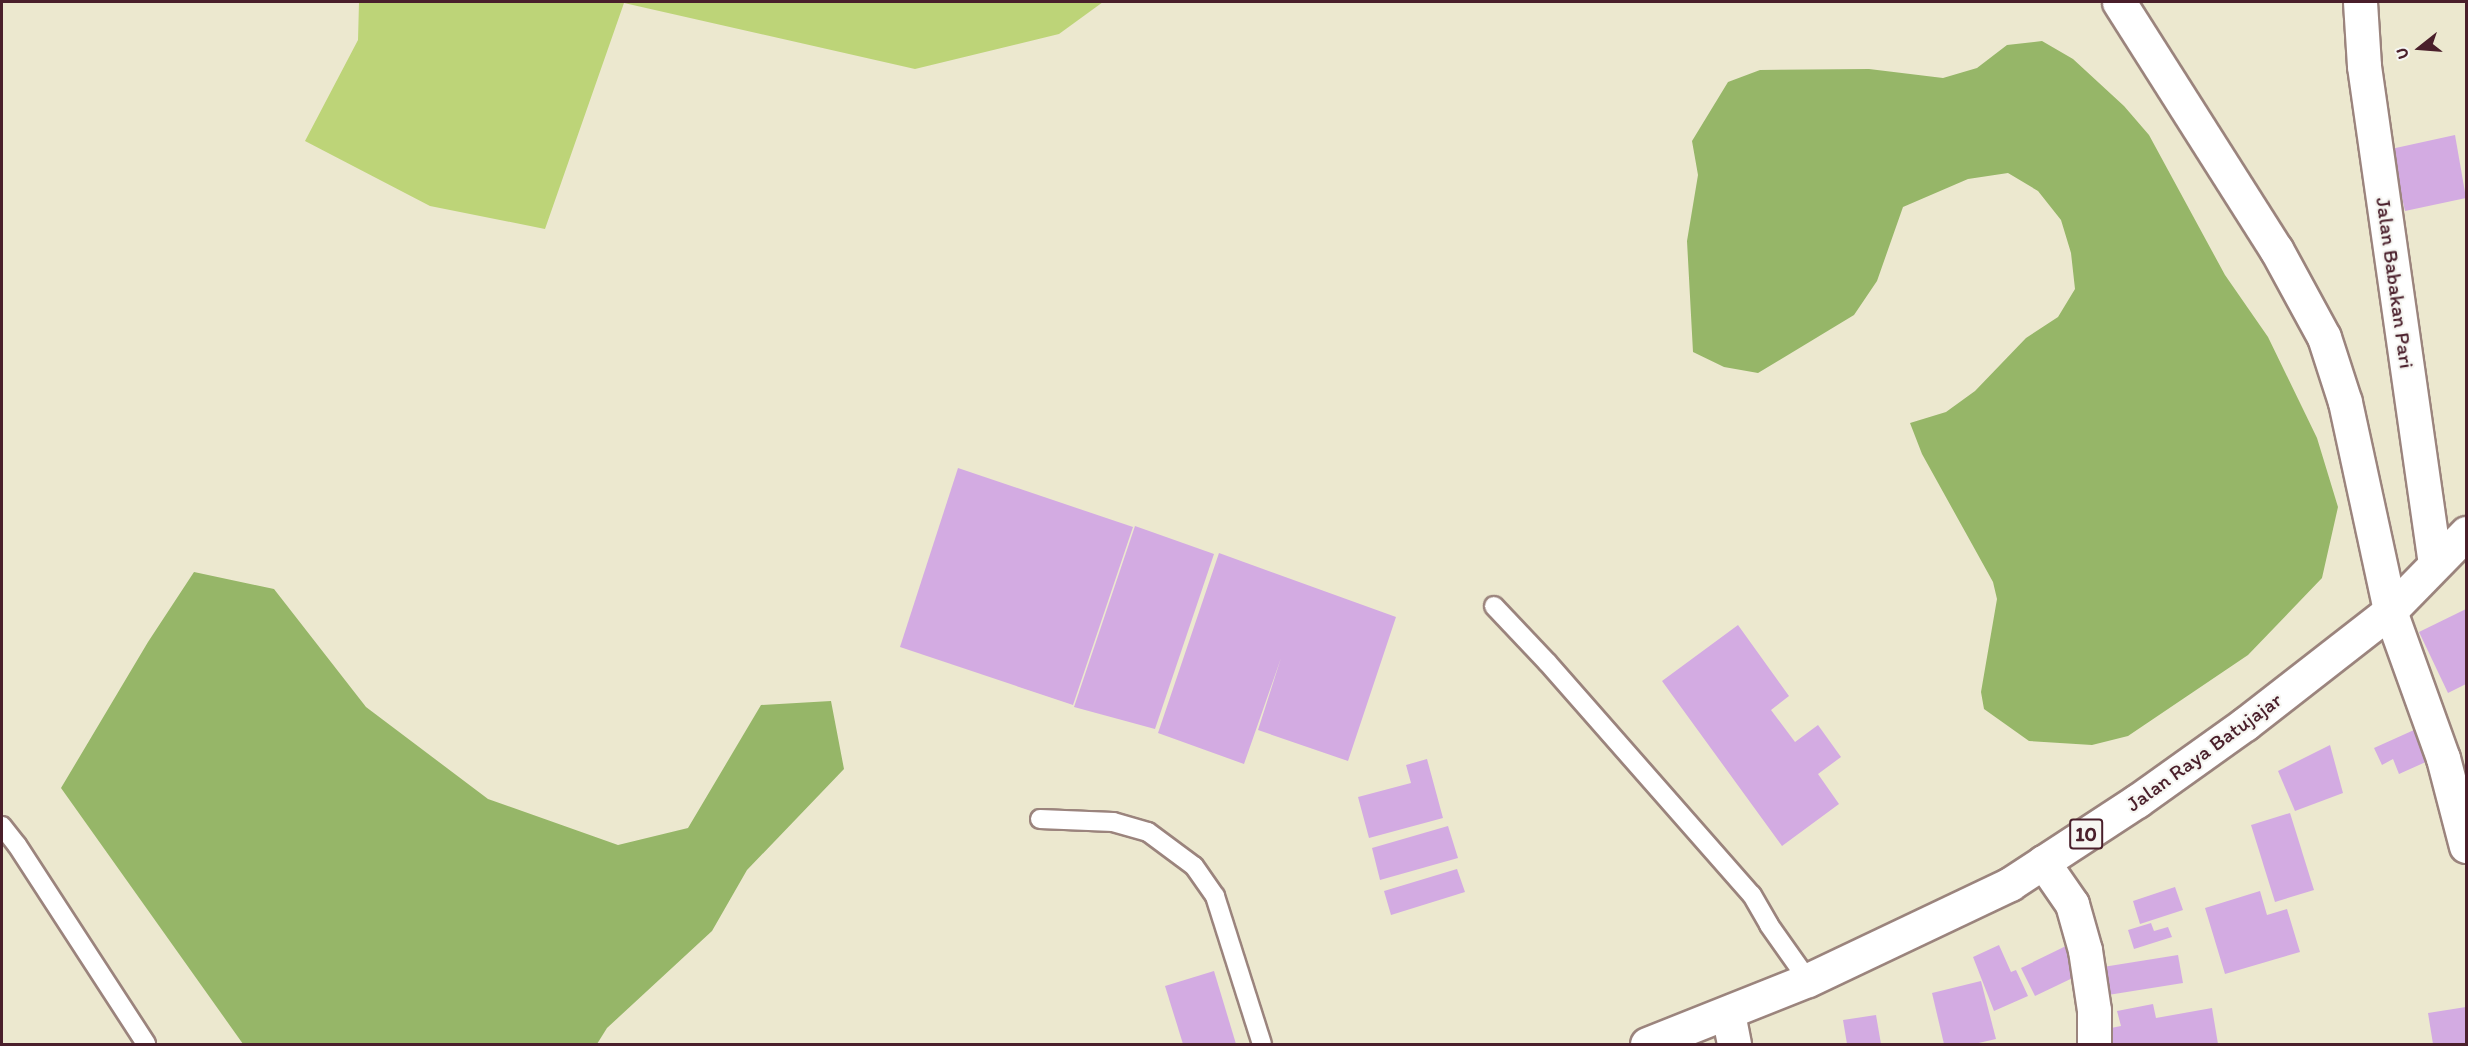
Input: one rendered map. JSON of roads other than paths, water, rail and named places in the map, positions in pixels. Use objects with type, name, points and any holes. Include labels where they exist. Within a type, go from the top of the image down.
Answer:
[{"type":"main road","points":[[2119,2],[2276,249],[2324,337],[2345,402],[2390,611],[2443,758],[2466,846]]},
{"type":"main road","name":"Jalan Babakan Pari","points":[[2360,2],[2364,66],[2435,564]]},
{"type":"main road","name":"Jalan Raya Batujajar","points":[[1647,1044],[1731,1029],[1808,980],[2010,884],[2137,801],[2245,724],[2390,611],[2466,532]]},
{"type":"main road","points":[[2043,862],[2072,904],[2085,950],[2094,1010],[2094,1044]]},
{"type":"lane","points":[[1494,606],[1547,662],[1752,895],[1769,925],[1808,980]]},
{"type":"lane","points":[[1040,819],[1113,822],[1148,832],[1194,866],[1215,896],[1262,1044]]},
{"type":"lane","points":[[2,825],[17,844],[146,1044]]}]
